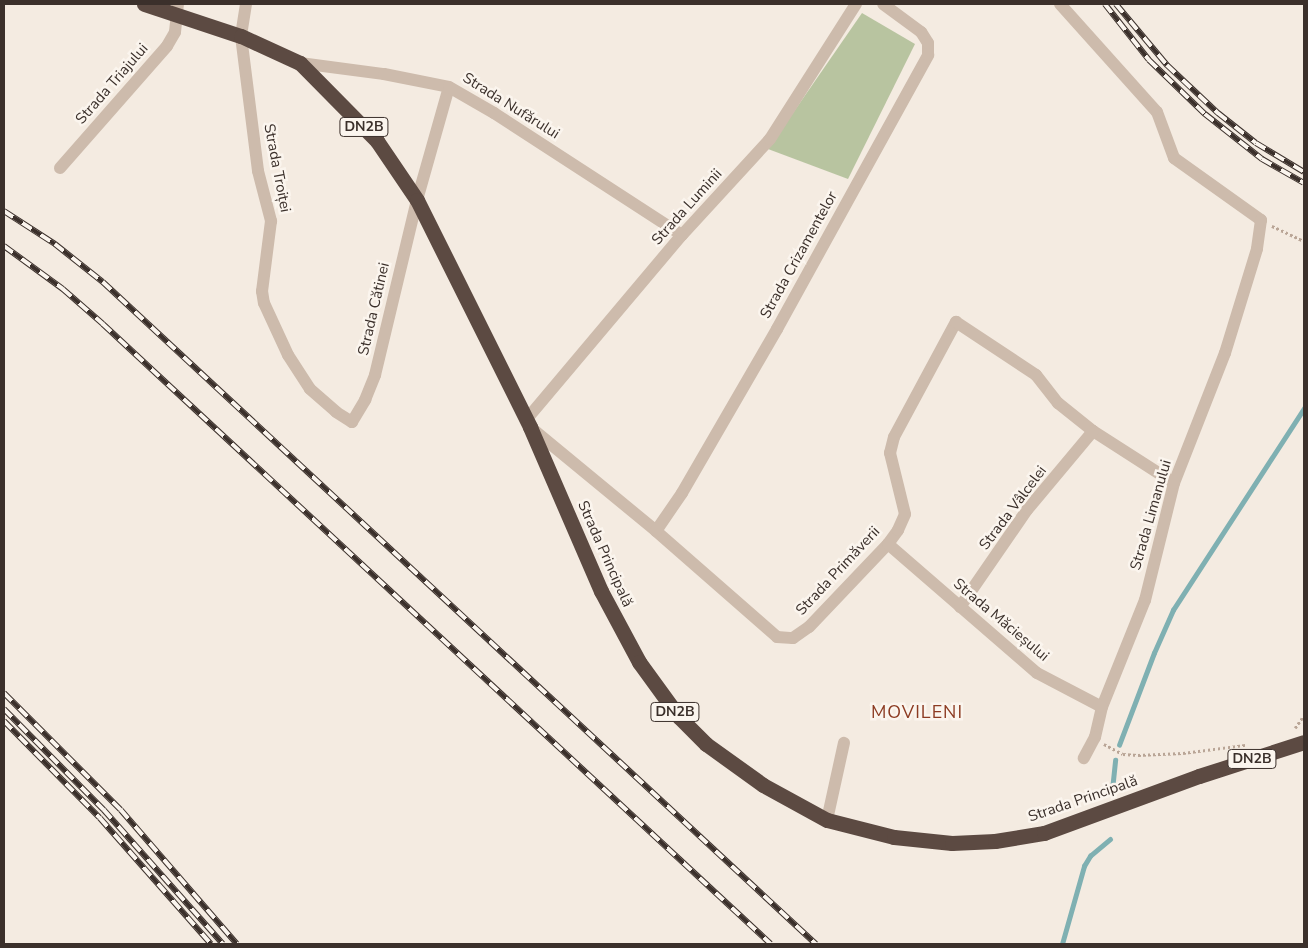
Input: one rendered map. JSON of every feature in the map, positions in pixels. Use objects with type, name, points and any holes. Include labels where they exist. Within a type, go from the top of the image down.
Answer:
[{"type":"highway","name":"Strada Principală","points":[[144,4],[178,9],[300,64],[378,141],[416,200],[528,424],[601,591],[622,633],[656,688],[679,717],[706,744],[763,785],[827,820],[894,837],[952,843],[995,841],[1044,833],[1199,776],[1304,742]]},
{"type":"street","name":"Strada Troiței","points":[[246,4],[241,36],[258,172],[270,221],[262,291],[264,303],[288,355],[310,389],[336,412],[352,422]]},
{"type":"street","name":"Strada Luminii","points":[[528,424],[682,235],[770,139],[856,4]]},
{"type":"street","name":"Strada Crizamentelor","points":[[656,531],[682,493],[777,329],[928,55],[928,43],[921,32],[883,4]]},
{"type":"street","points":[[1060,4],[1157,112],[1174,158],[1261,220]]},
{"type":"street","name":"Strada Triajului","points":[[60,168],[167,46],[175,32],[178,9]]},
{"type":"street","name":"Strada Nufărului","points":[[300,64],[384,74],[449,87],[494,113],[682,235]]},
{"type":"street","name":"Strada Cătinei","points":[[352,422],[365,400],[375,375],[416,200],[449,87]]},
{"type":"street","name":"Strada Limanului","points":[[1084,758],[1095,737],[1102,706],[1145,600],[1174,483],[1225,353],[1257,248],[1261,220]]},
{"type":"street","name":"Strada Primăverii","points":[[528,424],[656,531],[777,637],[793,638],[809,627],[888,544],[898,530],[905,514],[890,453],[894,437],[956,322],[1036,375],[1058,403],[1093,431],[1174,483]]},
{"type":"street","name":"Strada Vâlcelei","points":[[960,607],[1027,510],[1093,431]]},
{"type":"street","name":"Strada Măcieșului","points":[[888,544],[1037,673],[1102,706]]},
{"type":"street","points":[[827,820],[844,743]]},
{"type":"path","points":[[1261,220],[1304,241]]},
{"type":"path","points":[[1295,728],[1304,715]]},
{"type":"path","points":[[1095,737],[1123,754],[1183,753],[1250,744]]},
{"type":"green space","points":[[862,13],[915,44],[848,179],[768,149]]},
{"type":"waterway","points":[[1119,745],[1154,653],[1173,610],[1304,408]]},
{"type":"waterway","points":[[1112,790],[1115,760]]},
{"type":"waterway","points":[[1062,944],[1084,866],[1090,856],[1110,839]]},
{"type":"railway","points":[[1105,4],[1149,60],[1205,114],[1262,159],[1304,183]]},
{"type":"railway","points":[[1116,4],[1167,65],[1218,113],[1256,143],[1304,172]]},
{"type":"railway","points":[[4,211],[55,244],[103,282],[816,944]]},
{"type":"railway","points":[[4,246],[63,289],[103,324],[771,944]]},
{"type":"railway","points":[[4,693],[121,810],[237,944]]},
{"type":"railway","points":[[4,709],[104,810],[223,944]]},
{"type":"railway","points":[[4,721],[100,818],[211,944]]},
{"type":"district","name":"MOVILENI","points":[[917,712]]}]
